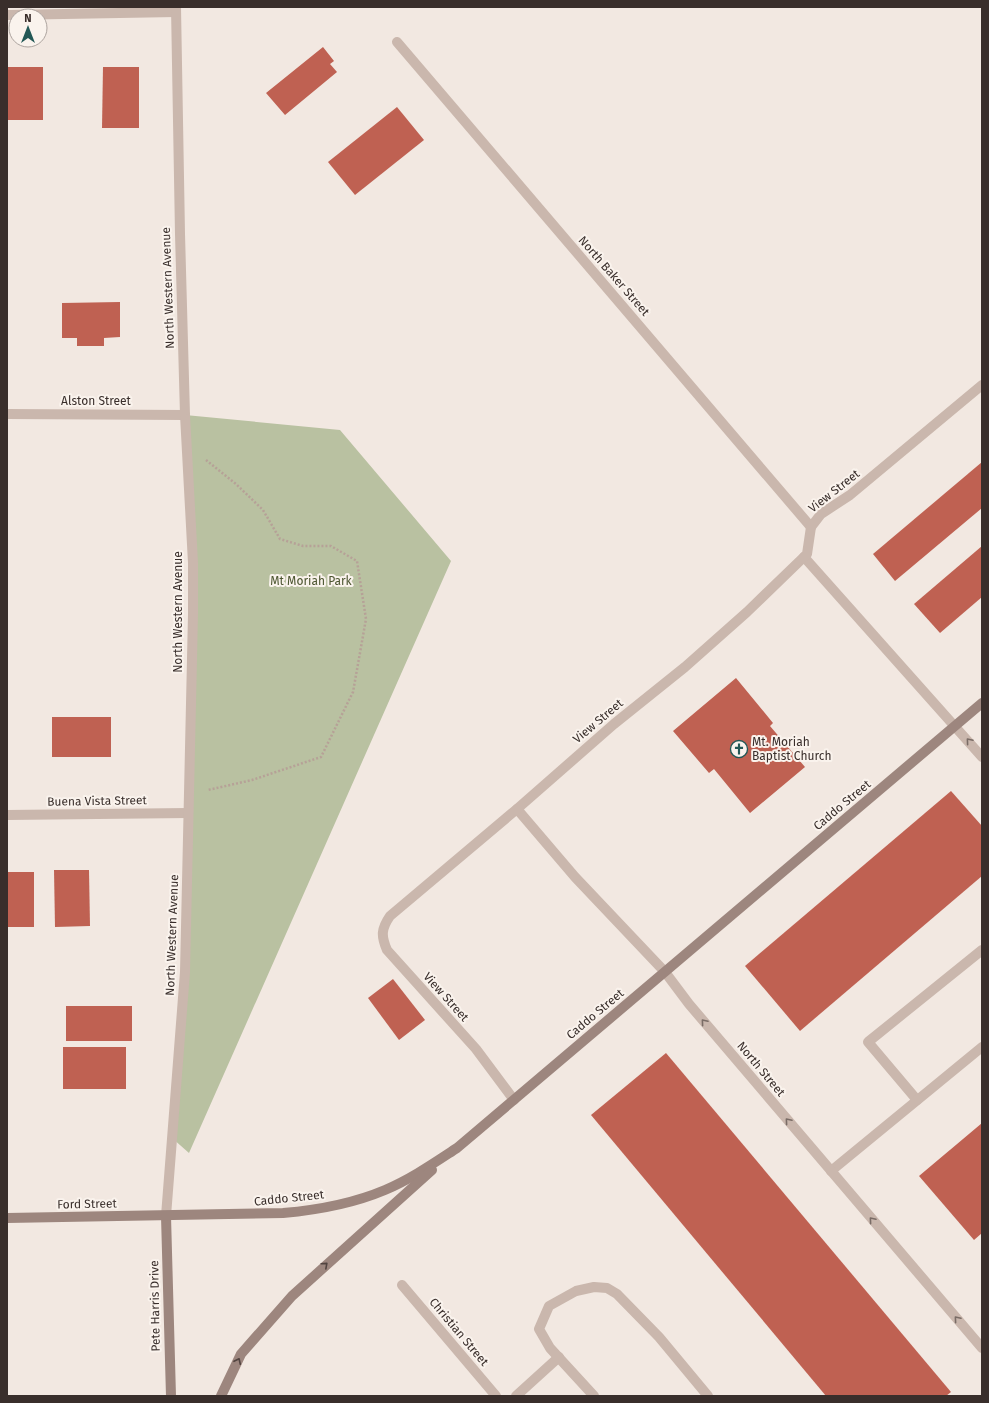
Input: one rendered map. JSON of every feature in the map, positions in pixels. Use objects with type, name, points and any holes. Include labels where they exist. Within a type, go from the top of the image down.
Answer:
[{"type":"main road","name":"Caddo Street","points":[[166,1216],[283,1213],[313,1210],[339,1205],[385,1190],[425,1169],[457,1148],[982,703]]},
{"type":"main road","points":[[221,1396],[241,1354],[292,1296],[457,1148]]},
{"type":"main road","name":"Ford Street","points":[[7,1218],[166,1216]]},
{"type":"main road","name":"Pete Harris Drive","points":[[166,1216],[170,1396]]},
{"type":"street","points":[[7,15],[176,10]]},
{"type":"street","name":"North Western Avenue","points":[[166,1216],[186,972],[188,795],[193,606],[193,563],[185,415],[176,10]]},
{"type":"street","name":"North Baker Street","points":[[397,42],[811,527]]},
{"type":"street","name":"View Street","points":[[514,1100],[476,1049],[387,950],[383,942],[382,934],[384,926],[390,916],[517,809],[614,724],[691,662],[747,612],[807,554],[811,527],[821,514],[850,495],[982,385]]},
{"type":"street","name":"Alston Street","points":[[7,414],[185,415]]},
{"type":"street","points":[[804,557],[982,757]]},
{"type":"street","name":"North Street","points":[[517,809],[575,877],[665,972],[688,1004],[982,1348]]},
{"type":"street","name":"Buena Vista Street","points":[[7,815],[188,814]]},
{"type":"street","points":[[917,1100],[868,1042],[982,950]]},
{"type":"street","points":[[831,1171],[982,1047]]},
{"type":"street","name":"Christian Street","points":[[402,1285],[496,1396]]},
{"type":"street","points":[[594,1396],[550,1348],[539,1329],[549,1306],[576,1291],[594,1287],[607,1288],[617,1294],[659,1338],[708,1396]]},
{"type":"street","points":[[516,1396],[559,1357]]},
{"type":"path","points":[[187,444],[236,484],[263,510],[280,539],[303,546],[331,546],[357,561],[366,619],[353,692],[321,757],[252,780],[188,795]]},
{"type":"green space","name":"Mt Moriah Park","points":[[185,415],[340,430],[451,561],[189,1153],[172,1138],[185,972],[193,614]]},
{"type":"building","points":[[323,47],[334,61],[330,64],[337,72],[285,115],[266,93]]},
{"type":"building","points":[[7,67],[43,67],[43,120],[7,120]]},
{"type":"building","points":[[103,67],[139,67],[139,128],[102,128]]},
{"type":"building","points":[[397,107],[424,140],[355,195],[328,162]]},
{"type":"building","points":[[120,302],[120,337],[104,338],[104,346],[77,346],[77,338],[62,338],[62,303]]},
{"type":"building","points":[[982,462],[982,508],[895,581],[873,554]]},
{"type":"building","points":[[982,546],[982,597],[940,633],[914,604]]},
{"type":"building","name":"Mt. Moriah Baptist Church","points":[[736,678],[773,723],[770,726],[805,767],[750,813],[714,769],[709,773],[673,731]]},
{"type":"building","points":[[52,717],[111,717],[111,757],[52,757]]},
{"type":"building","points":[[951,791],[982,826],[982,876],[800,1031],[745,966]]},
{"type":"building","points":[[54,870],[89,870],[90,926],[55,927]]},
{"type":"building","points":[[7,872],[34,872],[34,927],[7,927]]},
{"type":"building","points":[[393,979],[425,1020],[399,1040],[368,998]]},
{"type":"building","points":[[66,1006],[132,1006],[132,1041],[66,1041]]},
{"type":"building","points":[[63,1047],[126,1047],[126,1089],[63,1089]]},
{"type":"building","points":[[666,1053],[951,1392],[946,1396],[826,1396],[591,1115]]},
{"type":"building","points":[[982,1123],[982,1233],[974,1240],[919,1176]]},
{"type":"place","name":"Mt. Moriah Baptist Church","points":[[739,749]]}]
